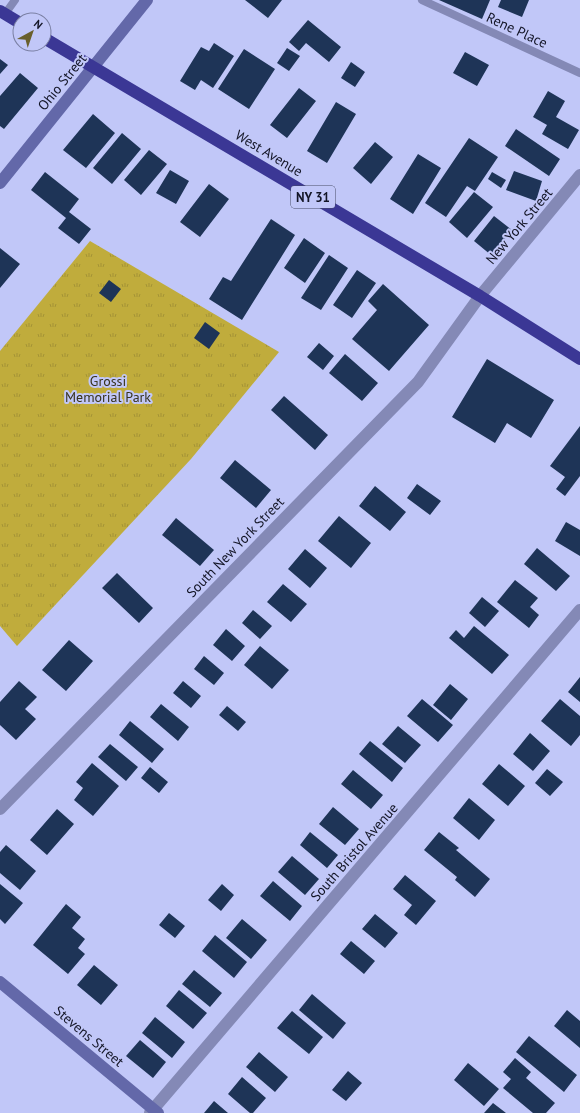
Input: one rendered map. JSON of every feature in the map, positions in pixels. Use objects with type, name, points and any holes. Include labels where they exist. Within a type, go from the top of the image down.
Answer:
[{"type":"highway","points":[[2,13],[12,19]]},
{"type":"highway","name":"West Avenue","points":[[52,43],[480,296],[580,359]]},
{"type":"street","name":"Ohio Street","points":[[0,183],[147,0]]},
{"type":"street","name":"New York Street","points":[[480,296],[580,175]]},
{"type":"street","name":"South New York Street","points":[[0,809],[418,382],[480,296]]},
{"type":"street","name":"South Bristol Avenue","points":[[154,1112],[580,610]]},
{"type":"street","name":"Stevens Street","points":[[0,982],[154,1112]]},
{"type":"lane","points":[[2,13],[15,0]]},
{"type":"lane","name":"Rene Place","points":[[422,0],[580,73]]},
{"type":"green space","name":"Grossi Memorial Park","points":[[90,241],[279,352],[191,459],[17,646],[0,626],[0,351]]},
{"type":"building","points":[[245,0],[282,0],[268,18]]},
{"type":"building","points":[[439,0],[490,0],[482,19]]},
{"type":"building","points":[[501,0],[529,0],[522,17],[498,7]]},
{"type":"building","points":[[308,20],[341,47],[329,62],[306,43],[299,51],[289,42]]},
{"type":"building","points":[[214,43],[234,56],[213,88],[201,80],[195,90],[180,81],[201,47],[209,51]]},
{"type":"building","points":[[287,48],[300,56],[289,71],[277,63]]},
{"type":"building","points":[[244,49],[275,69],[249,109],[218,89]]},
{"type":"building","points":[[465,52],[489,65],[477,86],[453,73]]},
{"type":"building","points":[[0,59],[8,65],[0,74]]},
{"type":"building","points":[[351,62],[365,72],[355,87],[341,78]]},
{"type":"building","points":[[20,73],[38,88],[4,129],[0,126],[0,96]]},
{"type":"building","points":[[299,88],[316,101],[287,138],[270,125]]},
{"type":"building","points":[[548,91],[565,101],[556,117],[579,130],[568,149],[542,134],[547,125],[533,117]]},
{"type":"building","points":[[336,102],[356,114],[327,163],[307,151]]},
{"type":"building","points":[[93,114],[115,133],[86,168],[63,150]]},
{"type":"building","points":[[516,129],[560,159],[549,176],[505,146]]},
{"type":"building","points":[[122,133],[141,149],[112,184],[93,168]]},
{"type":"building","points":[[469,138],[498,157],[475,191],[467,186],[446,217],[425,203]]},
{"type":"building","points":[[375,142],[393,157],[371,184],[353,168]]},
{"type":"building","points":[[149,150],[167,164],[141,195],[124,180]]},
{"type":"building","points":[[418,154],[441,168],[413,214],[390,199]]},
{"type":"building","points":[[170,170],[189,181],[176,204],[156,193]]},
{"type":"building","points":[[514,171],[542,181],[536,201],[506,190]]},
{"type":"building","points":[[45,172],[79,199],[69,212],[91,229],[79,244],[58,228],[66,218],[31,190]]},
{"type":"building","points":[[492,172],[506,180],[501,188],[488,179]]},
{"type":"building","points":[[209,184],[229,199],[200,237],[180,222]]},
{"type":"building","points":[[474,192],[493,207],[467,238],[449,222]]},
{"type":"building","points":[[494,216],[512,230],[491,255],[474,241]]},
{"type":"building","points":[[271,219],[295,235],[242,320],[209,299],[223,277],[231,281]]},
{"type":"building","points":[[304,238],[325,253],[305,283],[284,268]]},
{"type":"building","points":[[0,248],[20,264],[0,288]]},
{"type":"building","points":[[329,255],[348,268],[321,310],[301,298]]},
{"type":"building","points":[[357,270],[376,283],[352,318],[333,305]]},
{"type":"building","points":[[109,280],[121,289],[111,302],[99,293]]},
{"type":"building","points":[[383,284],[429,325],[389,371],[352,339],[377,310],[368,301]]},
{"type":"building","points":[[205,322],[220,333],[209,349],[194,338]]},
{"type":"building","points":[[319,343],[334,356],[323,370],[307,357]]},
{"type":"building","points":[[345,354],[378,383],[362,401],[329,373]]},
{"type":"building","points":[[487,359],[554,400],[531,438],[507,423],[495,443],[452,417]]},
{"type":"building","points":[[284,396],[328,435],[315,450],[271,410]]},
{"type":"building","points":[[580,426],[580,476],[565,496],[556,489],[565,477],[550,466]]},
{"type":"building","points":[[235,460],[271,490],[256,508],[220,478]]},
{"type":"building","points":[[417,484],[441,501],[430,515],[407,498]]},
{"type":"building","points":[[375,486],[406,512],[390,531],[359,506]]},
{"type":"building","points":[[339,516],[371,543],[351,568],[318,541]]},
{"type":"building","points":[[176,518],[214,550],[200,566],[162,535]]},
{"type":"building","points":[[566,522],[580,530],[580,556],[555,541]]},
{"type":"building","points":[[537,548],[570,576],[556,591],[524,564]]},
{"type":"building","points":[[305,549],[327,568],[310,588],[288,569]]},
{"type":"building","points":[[117,573],[153,608],[139,623],[102,588]]},
{"type":"building","points":[[515,580],[538,598],[530,607],[539,615],[529,628],[497,602]]},
{"type":"building","points":[[283,584],[307,604],[291,622],[267,602]]},
{"type":"building","points":[[482,597],[499,611],[485,627],[469,613]]},
{"type":"building","points":[[253,610],[272,626],[260,639],[242,623]]},
{"type":"building","points":[[474,626],[509,655],[492,674],[449,638],[456,630],[464,638]]},
{"type":"building","points":[[226,629],[245,646],[232,661],[213,645]]},
{"type":"building","points":[[69,640],[93,661],[66,691],[42,670]]},
{"type":"building","points":[[260,646],[289,670],[272,689],[244,665]]},
{"type":"building","points":[[204,656],[224,673],[214,685],[194,669]]},
{"type":"building","points":[[580,677],[580,702],[568,692]]},
{"type":"building","points":[[19,681],[37,697],[25,709],[36,719],[16,740],[0,725],[0,702]]},
{"type":"building","points":[[183,681],[201,696],[191,708],[173,693]]},
{"type":"building","points":[[450,684],[468,699],[451,720],[433,705]]},
{"type":"building","points":[[422,699],[453,725],[438,742],[407,716]]},
{"type":"building","points":[[560,699],[580,716],[580,735],[571,746],[541,721]]},
{"type":"building","points":[[161,704],[189,727],[178,741],[150,717]]},
{"type":"building","points":[[227,706],[246,722],[238,731],[219,715]]},
{"type":"building","points":[[130,721],[164,749],[152,763],[119,735]]},
{"type":"building","points":[[398,726],[421,745],[405,763],[382,744]]},
{"type":"building","points":[[530,733],[550,751],[533,771],[513,754]]},
{"type":"building","points":[[370,741],[403,768],[392,782],[359,754]]},
{"type":"building","points":[[110,744],[138,767],[126,781],[98,757]]},
{"type":"building","points":[[92,763],[119,786],[93,816],[74,800],[83,788],[76,782]]},
{"type":"building","points":[[499,764],[525,786],[508,806],[482,784]]},
{"type":"building","points":[[150,767],[168,782],[159,793],[141,778]]},
{"type":"building","points":[[547,769],[563,782],[550,796],[535,783]]},
{"type":"building","points":[[353,770],[383,795],[371,809],[341,784]]},
{"type":"building","points":[[469,798],[495,820],[479,840],[453,818]]},
{"type":"building","points":[[333,807],[359,829],[345,845],[319,824]]},
{"type":"building","points":[[57,809],[74,824],[47,855],[30,840]]},
{"type":"building","points":[[310,832],[338,855],[327,868],[300,845]]},
{"type":"building","points":[[439,832],[459,848],[456,850],[490,879],[475,897],[455,880],[457,877],[424,850]]},
{"type":"building","points":[[6,845],[36,871],[20,890],[0,873],[0,852]]},
{"type":"building","points":[[292,856],[319,879],[305,895],[278,872]]},
{"type":"building","points":[[405,875],[436,901],[416,925],[404,915],[412,905],[393,889]]},
{"type":"building","points":[[273,881],[302,906],[290,921],[260,896]]},
{"type":"building","points":[[0,884],[23,903],[5,924],[0,919]]},
{"type":"building","points":[[222,884],[234,895],[221,911],[208,900]]},
{"type":"building","points":[[66,904],[81,917],[72,928],[85,939],[78,948],[85,954],[68,974],[33,945]]},
{"type":"building","points":[[169,913],[185,926],[175,938],[159,925]]},
{"type":"building","points":[[375,914],[398,933],[385,948],[362,929]]},
{"type":"building","points":[[242,919],[267,940],[251,959],[226,938]]},
{"type":"building","points":[[215,935],[247,962],[234,978],[202,951]]},
{"type":"building","points":[[351,941],[375,961],[364,974],[340,954]]},
{"type":"building","points":[[94,965],[118,985],[101,1005],[77,985]]},
{"type":"building","points":[[194,970],[222,993],[210,1007],[182,984]]},
{"type":"building","points":[[179,990],[207,1013],[193,1029],[166,1006]]},
{"type":"building","points":[[312,994],[346,1023],[333,1039],[299,1010]]},
{"type":"building","points":[[567,1010],[580,1021],[580,1048],[554,1026]]},
{"type":"building","points":[[292,1011],[323,1037],[309,1054],[277,1028]]},
{"type":"building","points":[[155,1017],[185,1042],[172,1058],[142,1033]]},
{"type":"building","points":[[529,1036],[577,1075],[564,1092],[516,1052]]},
{"type":"building","points":[[140,1040],[166,1062],[153,1078],[126,1056]]},
{"type":"building","points":[[259,1052],[288,1077],[275,1092],[246,1067]]},
{"type":"building","points":[[515,1058],[531,1072],[526,1078],[555,1103],[546,1113],[533,1113],[503,1088],[511,1079],[503,1072]]},
{"type":"building","points":[[468,1063],[499,1089],[484,1106],[454,1080]]},
{"type":"building","points":[[348,1071],[362,1083],[346,1101],[332,1090]]},
{"type":"building","points":[[242,1077],[266,1098],[253,1113],[250,1113],[228,1094]]},
{"type":"building","points":[[214,1101],[228,1113],[204,1113]]},
{"type":"building","points":[[493,1103],[506,1113],[484,1113]]}]
